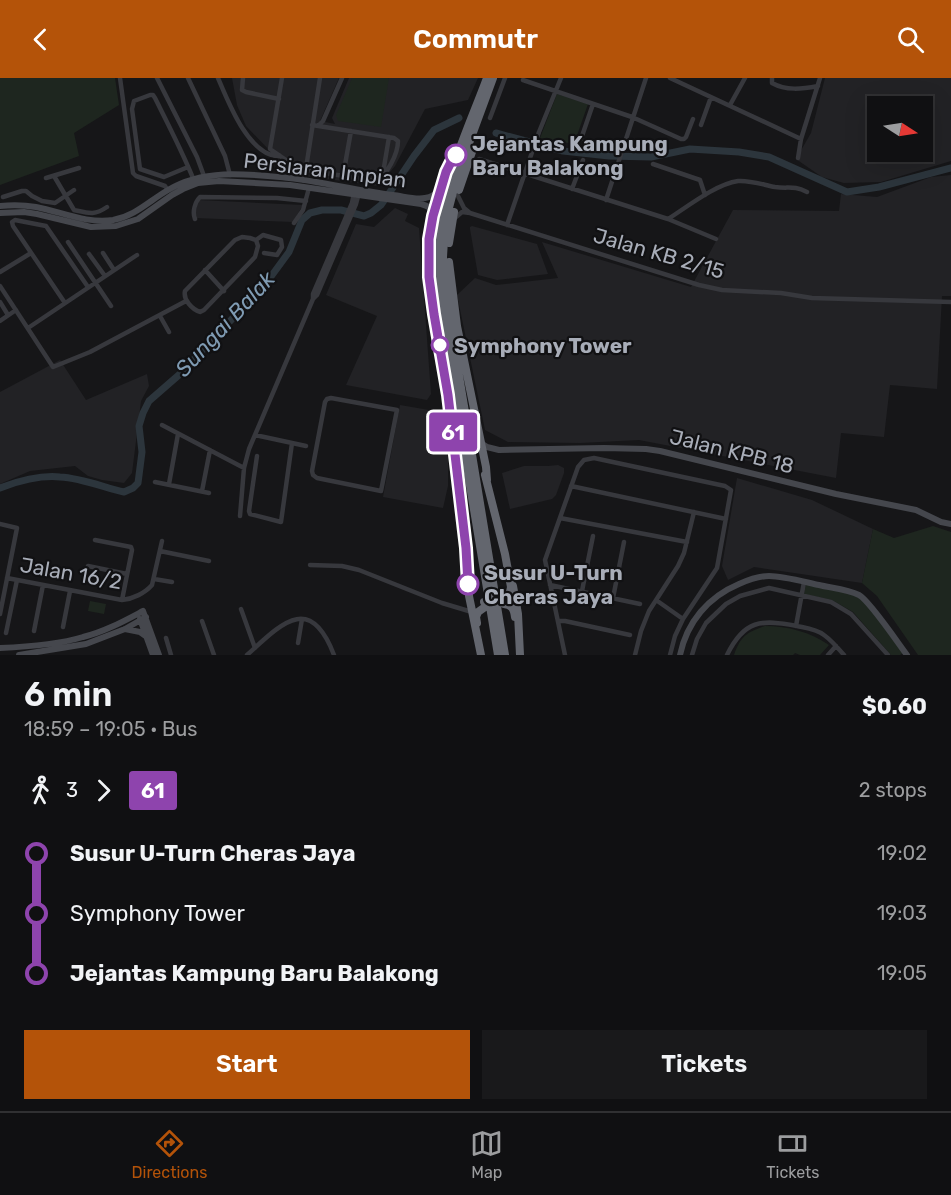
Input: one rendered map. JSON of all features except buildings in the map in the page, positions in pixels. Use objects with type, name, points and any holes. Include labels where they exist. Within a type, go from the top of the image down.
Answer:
[{"type":"highway","points":[[487,78],[452,172],[436,240],[437,276],[498,655]]},
{"type":"highway","points":[[494,78],[458,173],[443,240],[444,275],[461,389],[505,655]]},
{"type":"highway","points":[[484,104],[481,126],[452,221],[448,256],[452,295],[487,480]]},
{"type":"highway","points":[[458,153],[446,172],[433,216],[429,239],[429,277],[448,395],[470,596],[480,651]]},
{"type":"highway","points":[[461,389],[467,399],[516,599],[520,651]]},
{"type":"highway","points":[[504,601],[511,586],[505,554]]},
{"type":"highway","points":[[467,567],[474,598],[477,601],[485,604],[504,601],[512,606],[520,651]]},
{"type":"highway","points":[[480,651],[476,617],[485,604]]},
{"type":"street","points":[[120,78],[133,173],[165,186],[168,190]]},
{"type":"street","points":[[157,78],[197,157],[204,176]]},
{"type":"street","points":[[188,78],[225,156],[230,175]]},
{"type":"street","points":[[218,78],[247,136],[267,153],[279,155]]},
{"type":"street","points":[[243,78],[242,90],[279,99]]},
{"type":"street","points":[[282,78],[270,149],[299,170],[376,181],[382,176],[398,146],[398,141],[390,137],[315,126]]},
{"type":"street","points":[[304,181],[315,126],[320,78]]},
{"type":"street","points":[[315,126],[323,121],[342,78]]},
{"type":"street","points":[[490,118],[505,78]]},
{"type":"street","points":[[507,225],[539,132],[561,78]]},
{"type":"street","points":[[606,200],[646,78]]},
{"type":"street","points":[[670,78],[801,139]]},
{"type":"street","points":[[730,105],[745,78]]},
{"type":"street","points":[[772,78],[772,83],[787,88],[803,89],[818,86]]},
{"type":"street","points":[[798,158],[801,139],[820,78]]},
{"type":"street","points":[[523,80],[632,117],[681,139],[686,137],[693,119]]},
{"type":"street","points":[[188,167],[164,177],[140,169],[132,109],[134,102],[153,95],[196,181],[200,196],[193,215],[195,219]]},
{"type":"street","points":[[701,125],[711,97]]},
{"type":"street","points":[[581,139],[592,104]]},
{"type":"street","points":[[326,115],[328,128]]},
{"type":"street","points":[[343,176],[351,131]]},
{"type":"street","points":[[382,176],[390,137]]},
{"type":"street","points":[[479,159],[668,219],[716,239]]},
{"type":"street","points":[[572,189],[583,160]]},
{"type":"street","points":[[653,164],[700,180],[705,195]]},
{"type":"street","points":[[46,178],[79,168]]},
{"type":"street","points":[[54,176],[66,196],[72,216],[93,214],[107,207]]},
{"type":"street","name":"Persiaran Impian","points":[[0,213],[24,212],[72,216],[91,227],[104,228],[128,223],[204,176],[273,177],[304,181],[357,193]]},
{"type":"street","name":"Persiaran Impian","points":[[0,206],[31,207],[92,221],[104,221],[125,217],[168,190],[196,181],[230,181],[290,185],[394,198],[428,206],[433,216]]},
{"type":"street","points":[[290,185],[304,181]]},
{"type":"street","points":[[294,223],[303,210],[312,188],[304,181]]},
{"type":"street","points":[[668,219],[705,195],[739,181],[777,187],[792,186],[807,192]]},
{"type":"street","name":"Persiaran Impian","points":[[394,198],[422,199],[430,197],[441,189]]},
{"type":"street","points":[[3,197],[22,191],[51,203],[74,190]]},
{"type":"street","points":[[240,516],[244,468],[255,435],[313,299],[317,295],[357,193]]},
{"type":"street","points":[[200,196],[306,201]]},
{"type":"street","points":[[458,196],[464,208],[471,213]]},
{"type":"street","points":[[452,221],[457,215],[471,213]]},
{"type":"street","name":"Jalan KB 2/15","points":[[471,213],[699,285],[722,290],[812,298],[951,302]]},
{"type":"street","points":[[65,303],[12,222],[15,220],[46,226],[88,287]]},
{"type":"street","points":[[256,240],[258,246],[255,257],[224,291],[200,312],[186,301],[185,291],[236,240],[242,237],[256,240],[263,236],[281,240],[282,247],[277,255],[264,253]]},
{"type":"street","points":[[68,242],[111,306]]},
{"type":"street","points":[[0,272],[31,253]]},
{"type":"street","points":[[103,253],[114,270]]},
{"type":"street","points":[[89,254],[105,276]]},
{"type":"street","points":[[28,328],[136,255]]},
{"type":"street","points":[[205,270],[224,291]]},
{"type":"street","points":[[0,286],[53,367],[90,352],[186,301]]},
{"type":"street","points":[[0,302],[8,315]]},
{"type":"street","points":[[0,321],[16,310]]},
{"type":"street","points":[[160,316],[169,332]]},
{"type":"street","points":[[327,399],[397,410],[391,455],[381,491],[317,478],[313,475],[327,399]]},
{"type":"street","points":[[162,425],[244,468]]},
{"type":"street","points":[[169,484],[178,434]]},
{"type":"street","points":[[255,435],[306,446]]},
{"type":"street","points":[[257,456],[250,514],[281,522],[292,443]]},
{"type":"street","name":"Jalan KPB 18","points":[[481,443],[499,450],[603,448],[660,451],[836,494],[916,510],[941,522],[951,524]]},
{"type":"street","points":[[202,491],[210,450]]},
{"type":"street","points":[[486,467],[489,458],[499,450]]},
{"type":"street","points":[[565,655],[545,560],[578,467],[584,460],[594,458],[729,487],[730,494],[717,568],[683,619],[670,655]]},
{"type":"street","points":[[155,482],[209,493]]},
{"type":"street","points":[[571,486],[726,519]]},
{"type":"street","points":[[635,655],[649,611],[678,566],[687,542],[694,512]]},
{"type":"street","points":[[560,518],[687,542]]},
{"type":"street","points":[[0,524],[17,528],[0,614]]},
{"type":"street","points":[[582,591],[593,536]]},
{"type":"street","points":[[95,540],[132,547],[122,600]]},
{"type":"street","name":"Jalan 16/2","points":[[7,578],[122,600],[130,599],[148,590],[152,585],[162,541]]},
{"type":"street","points":[[613,598],[624,542]]},
{"type":"street","points":[[160,551],[209,561]]},
{"type":"street","points":[[310,565],[351,567],[442,603],[472,612]]},
{"type":"street","points":[[88,566],[127,574]]},
{"type":"street","points":[[680,655],[690,627],[710,602],[718,595],[745,581],[770,576],[861,596],[906,654]]},
{"type":"street","points":[[154,579],[172,582]]},
{"type":"street","points":[[6,633],[17,580]]},
{"type":"street","points":[[796,626],[804,582]]},
{"type":"street","points":[[34,631],[43,585]]},
{"type":"street","points":[[550,585],[640,604]]},
{"type":"street","points":[[692,655],[697,639],[706,623],[726,604],[740,596],[769,588],[831,602],[851,614],[888,655]]},
{"type":"street","points":[[63,627],[70,591]]},
{"type":"street","points":[[458,607],[470,596]]},
{"type":"street","points":[[656,600],[683,619]]},
{"type":"street","points":[[241,609],[255,648]]},
{"type":"street","points":[[20,655],[86,644],[125,628],[142,615]]},
{"type":"street","points":[[142,615],[153,655]]},
{"type":"street","points":[[0,648],[84,637],[142,615]]},
{"type":"street","points":[[142,615],[159,655]]},
{"type":"street","points":[[298,643],[302,619]]},
{"type":"street","points":[[248,655],[280,626],[302,619],[314,622],[334,655]]},
{"type":"street","points":[[202,621],[214,655]]},
{"type":"street","points":[[558,621],[630,635]]},
{"type":"street","points":[[727,655],[732,644],[743,632],[754,624],[765,622],[796,626],[823,634],[844,655]]},
{"type":"street","points":[[125,628],[140,632],[148,638]]},
{"type":"street","points":[[166,638],[171,655]]},
{"type":"street","points":[[828,655],[836,646]]},
{"type":"shaded area","points":[[0,78],[115,78],[119,105],[74,133],[79,156],[0,185]]},
{"type":"shaded area","points":[[232,78],[339,78],[320,121],[335,124],[332,118],[349,78],[478,78],[468,100],[425,109],[395,166],[378,186],[292,174],[246,126],[237,105]]},
{"type":"shaded area","points":[[352,78],[389,78],[381,127],[338,121],[336,115]]},
{"type":"shaded area","points":[[825,78],[951,78],[951,161],[881,182],[844,183],[822,177],[796,159],[811,133]]},
{"type":"shaded area","points":[[557,94],[588,104],[574,144],[540,138]]},
{"type":"shaded area","points":[[951,175],[951,296],[942,296],[937,389],[890,385],[884,437],[841,433],[836,478],[639,440],[580,443],[508,442],[485,430],[457,295],[475,278],[496,285],[558,278],[542,242],[691,287],[733,210],[839,211],[841,194],[877,197],[931,177]]},
{"type":"shaded area","points":[[198,200],[303,205],[293,222],[196,218]]},
{"type":"shaded area","points":[[395,208],[408,214],[405,221],[419,228],[431,394],[427,400],[346,385],[377,316],[326,295],[356,224],[374,227]]},
{"type":"shaded area","points":[[472,226],[537,244],[548,274],[497,280],[478,275],[470,229]]},
{"type":"shaded area","points":[[60,360],[86,400],[147,374],[149,386],[141,401],[132,473],[124,483],[88,476],[75,466],[30,471],[0,484],[0,392]]},
{"type":"shaded area","points":[[400,405],[429,410],[440,422],[448,438],[448,486],[443,508],[383,497]]},
{"type":"shaded area","points":[[558,465],[564,468],[564,473],[556,495],[552,499],[510,509],[502,473],[524,466]]},
{"type":"shaded area","points":[[737,478],[812,500],[873,529],[862,583],[754,567],[728,580],[722,566]]},
{"type":"shaded area","points":[[933,526],[951,532],[951,655],[918,655],[877,596],[862,583],[873,529],[894,538]]},
{"type":"shaded area","points":[[806,584],[854,595],[865,602],[903,653],[891,655],[853,612],[832,600],[804,594]]},
{"type":"shaded area","points":[[90,601],[106,604],[104,614],[88,611]]},
{"type":"shaded area","points":[[765,626],[798,631],[829,645],[820,655],[795,653],[793,655],[734,655],[745,636]]},
{"type":"waterway","name":"Sungai Balak","points":[[0,488],[29,479],[45,477],[76,479],[124,492],[133,488],[138,483],[142,452],[139,426],[149,401],[180,374],[267,282],[289,252],[302,220],[310,213],[322,210],[341,210],[364,216],[371,213],[381,205],[434,130],[459,118]]},
{"type":"waterway","points":[[496,133],[563,151],[609,156],[651,157],[690,149],[739,152],[769,157],[847,192],[879,187],[951,168]]},
{"type":"bus line","name":"61","points":[[456,155],[446,172],[433,216],[429,239],[429,277],[448,395],[468,584]]},
{"type":"place","name":"Jejantas Kampung Baru Balakong","points":[[456,155]]},
{"type":"place","name":"Symphony Tower","points":[[440,345]]},
{"type":"place","name":"Susur U-Turn Cheras Jaya","points":[[468,584]]}]
